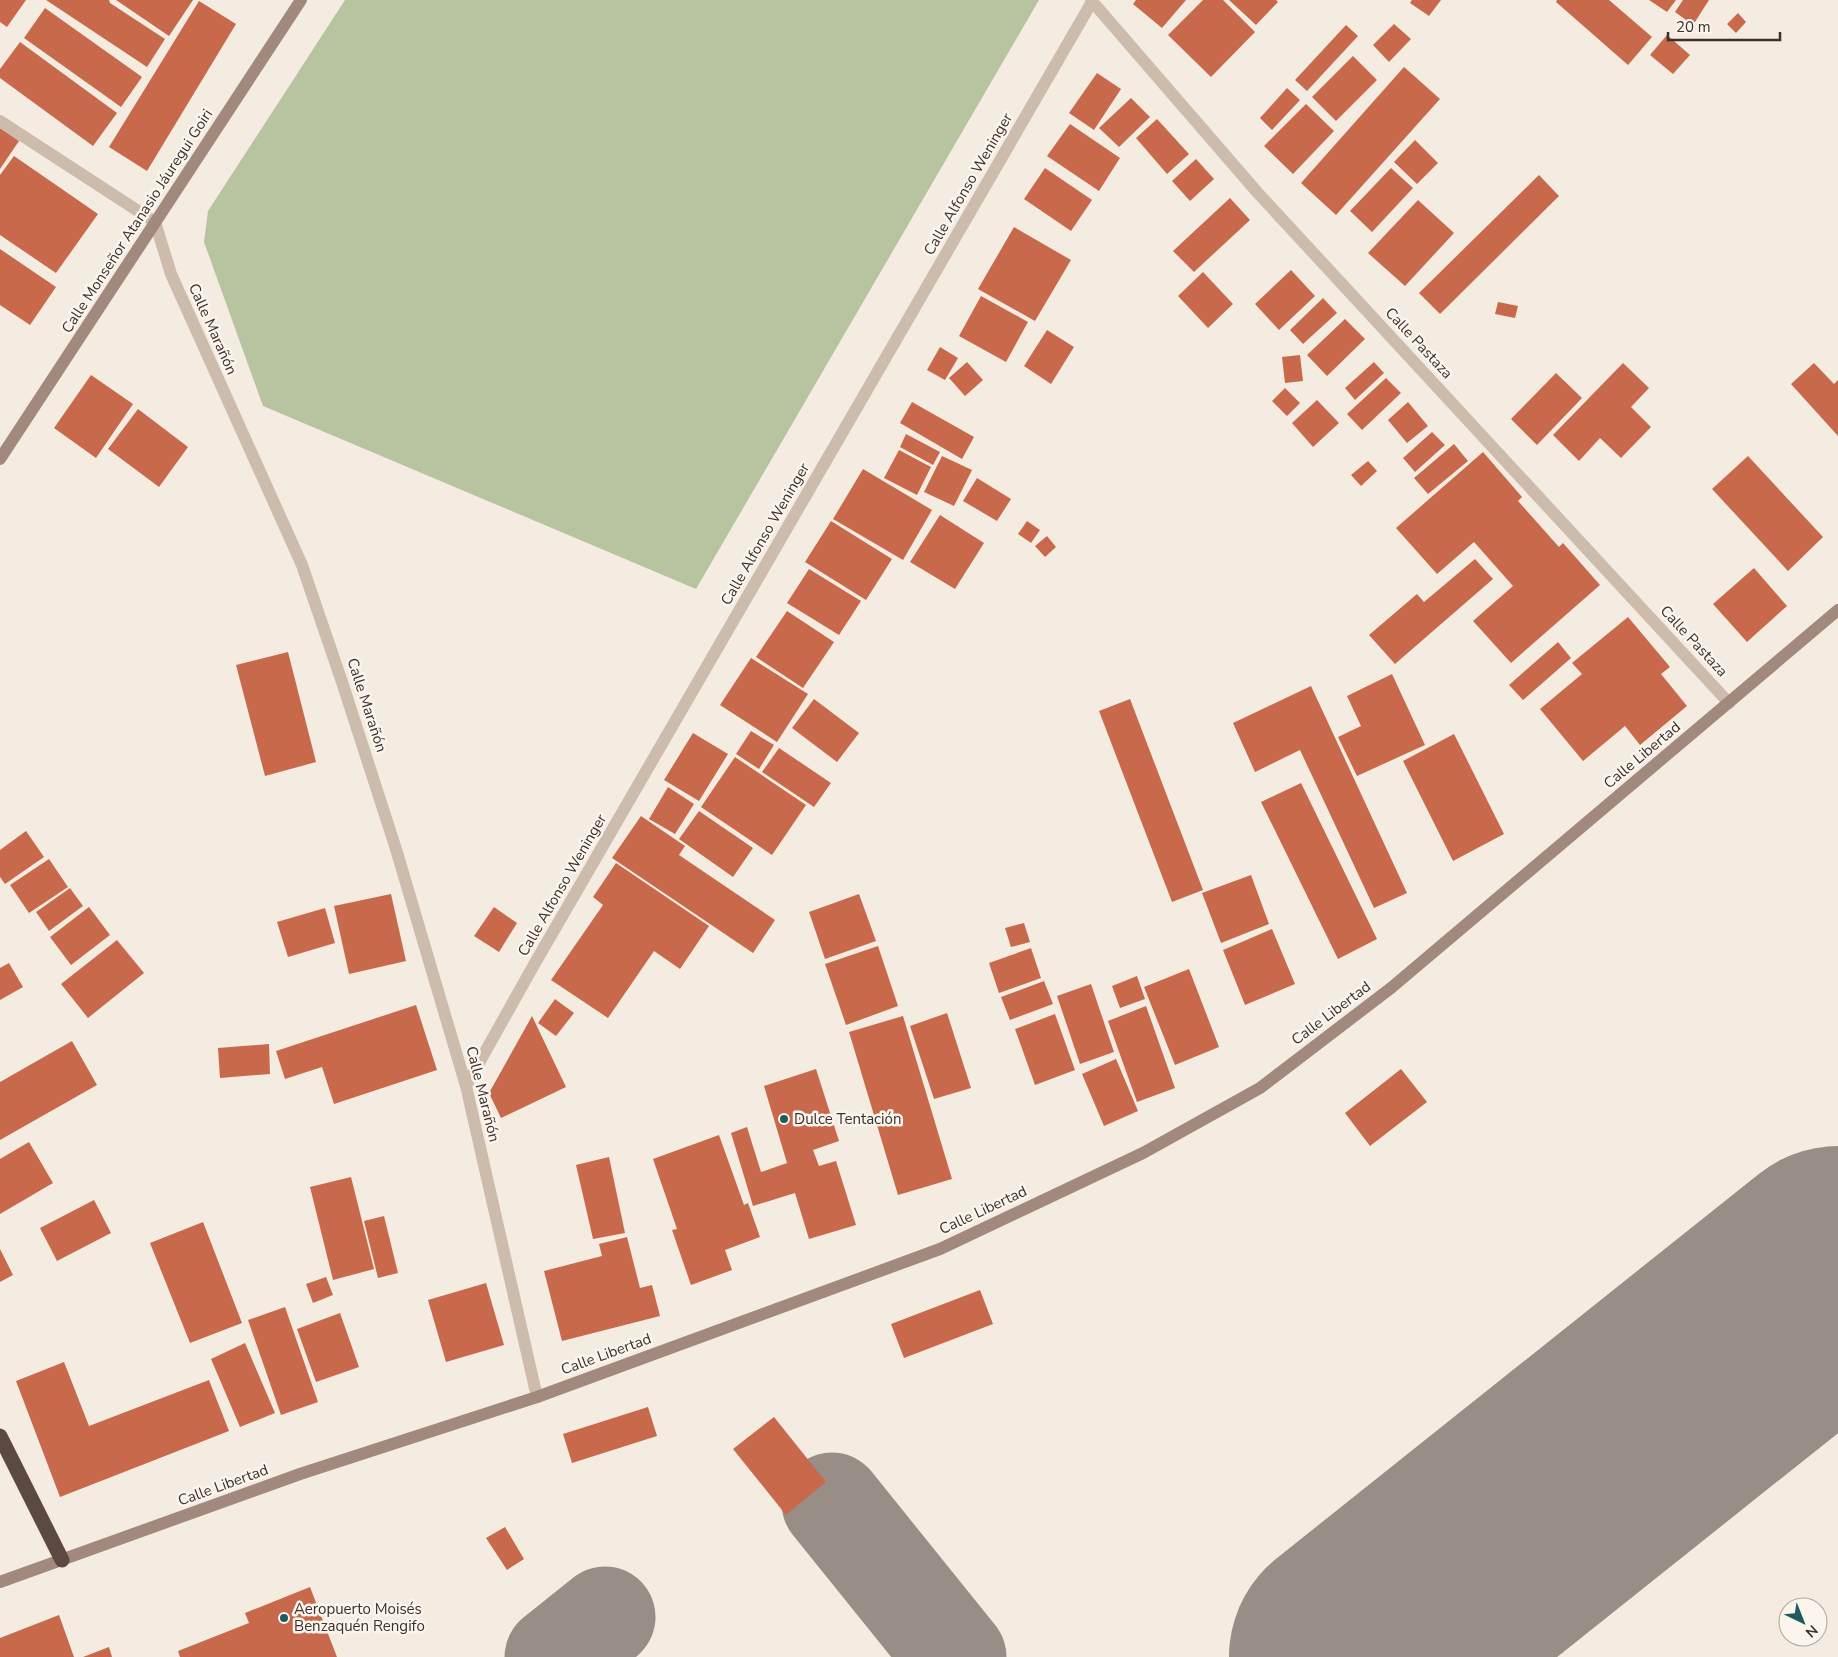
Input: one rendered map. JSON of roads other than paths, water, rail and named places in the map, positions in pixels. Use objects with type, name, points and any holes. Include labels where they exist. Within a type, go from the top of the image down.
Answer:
[{"type":"highway","points":[[0,1436],[62,1560]]},
{"type":"street","name":"Calle Monseñor Atanasio Jáuregui Goiri","points":[[0,459],[301,0]]},
{"type":"street","name":"Calle Pastaza","points":[[1092,0],[1257,192],[1729,702]]},
{"type":"street","name":"Calle Alfonso Weninger","points":[[466,1086],[540,954],[1092,0]]},
{"type":"street","points":[[0,122],[155,222]]},
{"type":"street","name":"Calle Marañón","points":[[155,222],[171,274],[302,565],[342,682],[396,849],[466,1086],[537,1396]]},
{"type":"street","name":"Calle Libertad","points":[[0,1582],[300,1474],[537,1396],[940,1249],[1142,1153],[1260,1088],[1391,988],[1838,610]]},
{"type":"place","name":"Dulce Tentación","points":[[784,1119]]},
{"type":"place","name":"Aeropuerto Moisés Benzaquén Rengifo","points":[[284,1618]]}]
